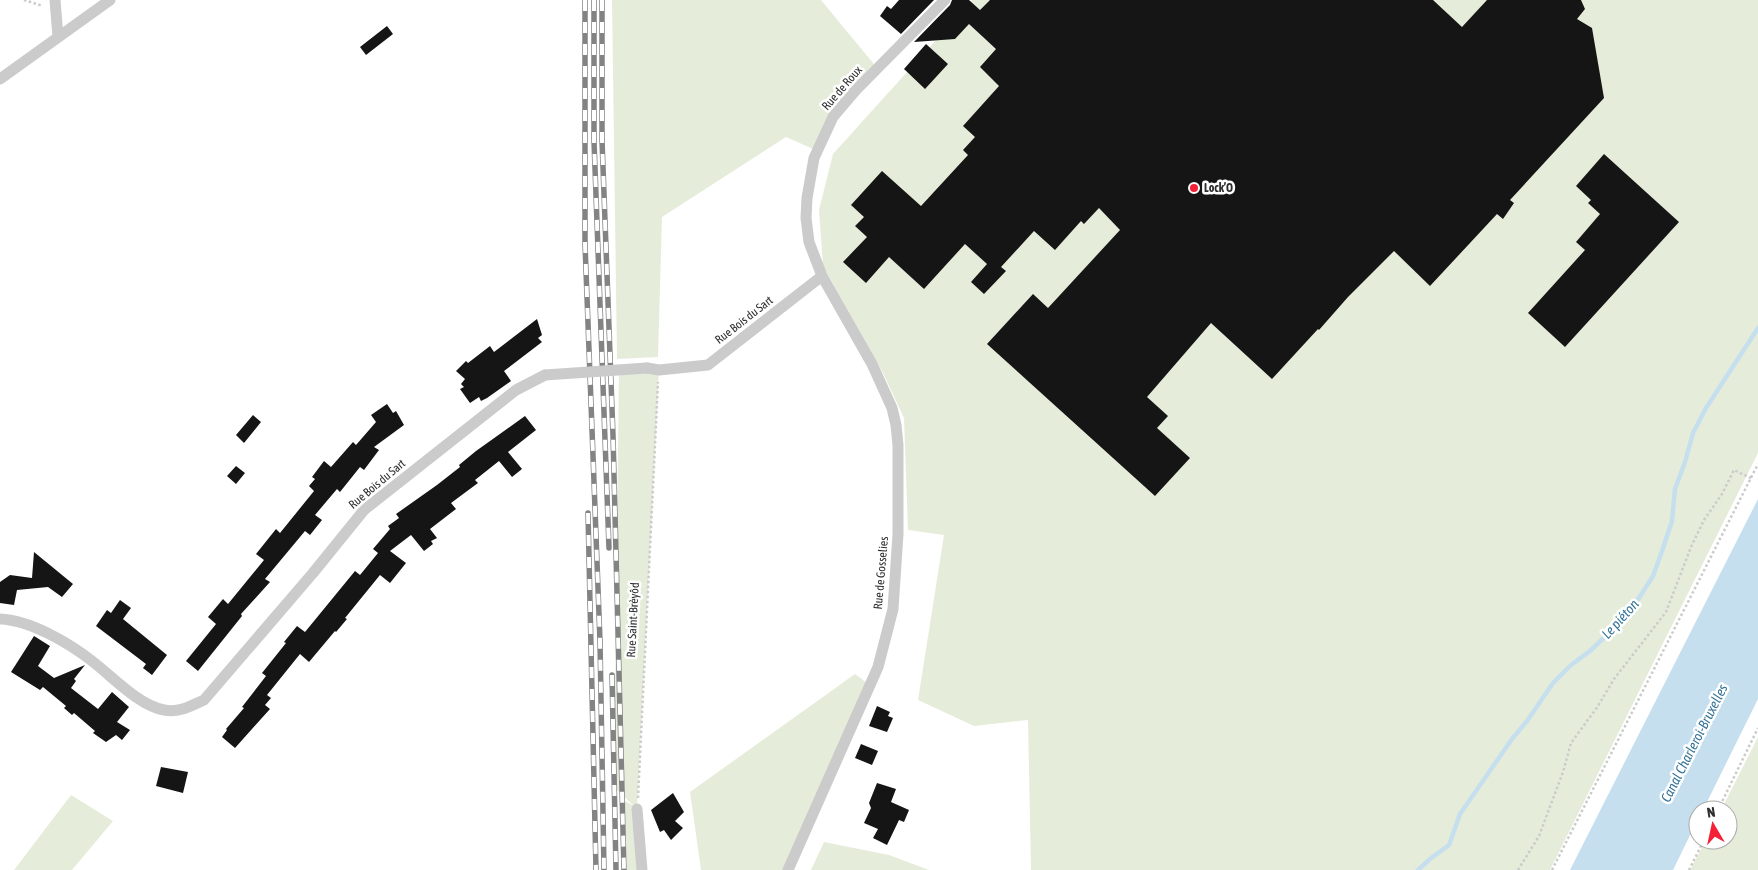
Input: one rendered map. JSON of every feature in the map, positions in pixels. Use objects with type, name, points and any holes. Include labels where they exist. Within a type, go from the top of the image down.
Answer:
[{"type":"street","points":[[0,79],[110,0]]},
{"type":"street","name":"Rue de Roux","points":[[822,276],[809,242],[806,218],[807,198],[814,158],[833,117],[856,90],[945,0]]},
{"type":"street","points":[[56,5],[58,37]]},
{"type":"street","name":"Rue Bois du Sart","points":[[0,619],[12,619],[46,632],[92,660],[119,684],[149,705],[164,710],[182,711],[204,700],[313,573],[364,510],[516,390],[545,374],[708,365],[822,276]]},
{"type":"street","name":"Rue de Gosselies","points":[[788,870],[878,667],[893,609],[898,534],[898,445],[892,408],[872,364],[822,276]]},
{"type":"street","points":[[637,808],[642,870]]},
{"type":"path","points":[[24,0],[56,5]]},
{"type":"path","name":"Rue Saint-Brèyôd","points":[[637,808],[653,369]]},
{"type":"path","points":[[1552,870],[1758,464]]},
{"type":"path","points":[[1518,870],[1539,836],[1563,772],[1571,743],[1598,706],[1614,679],[1666,612],[1680,573],[1701,527],[1722,494],[1734,470],[1751,478]]},
{"type":"path","points":[[1723,800],[1758,728]]},
{"type":"path","points":[[1689,870],[1699,850]]},
{"type":"green space","points":[[612,0],[821,0],[878,69],[813,149],[786,137],[662,217],[658,357],[617,359]]},
{"type":"green space","points":[[972,0],[1758,0],[1758,453],[1550,870],[1031,870],[1028,720],[974,726],[918,700],[944,535],[908,530],[904,418],[883,373],[823,266],[819,210],[833,154]]},
{"type":"green space","points":[[619,369],[659,370],[637,809],[641,870],[627,870],[625,801],[634,806],[614,787]]},
{"type":"green space","points":[[855,674],[870,685],[785,870],[701,870],[690,792]]},
{"type":"green space","points":[[1758,737],[1758,870],[1690,870],[1701,850],[1738,850],[1738,800],[1726,800]]},
{"type":"green space","points":[[71,795],[113,821],[72,870],[14,870]]},
{"type":"green space","points":[[824,842],[889,855],[929,870],[811,870]]},
{"type":"water","name":"Canal Charleroi-Bruxelles","points":[[1758,499],[1758,699],[1708,800],[1688,800],[1688,839],[1673,870],[1570,870]]},
{"type":"building","points":[[899,0],[934,0],[901,34],[880,16],[887,6],[891,9]]},
{"type":"building","name":"Lock’O","points":[[952,0],[969,0],[980,10],[990,0],[1433,0],[1462,27],[1487,0],[1581,0],[1585,9],[1577,19],[1592,28],[1604,98],[1510,200],[1514,203],[1503,219],[1497,214],[1430,286],[1394,251],[1348,297],[1272,379],[1211,323],[1147,397],[1168,416],[1157,428],[1190,458],[1155,496],[987,344],[1033,294],[1048,308],[1120,230],[1099,208],[1084,224],[1081,221],[1055,250],[1034,231],[1001,267],[1006,271],[984,294],[971,282],[987,264],[965,244],[924,289],[889,257],[866,283],[843,262],[867,237],[855,226],[864,217],[851,205],[882,171],[921,206],[968,155],[963,150],[975,137],[963,126],[999,86],[980,67],[996,49],[969,24],[955,39],[914,42],[950,5]]},
{"type":"building","points":[[387,26],[393,34],[366,55],[360,47]]},
{"type":"building","points":[[926,44],[948,64],[925,89],[904,69]]},
{"type":"building","points":[[1604,154],[1679,222],[1565,347],[1528,313],[1585,250],[1576,242],[1600,214],[1588,203],[1591,200],[1576,186]]},
{"type":"building","points":[[537,319],[542,335],[538,338],[542,342],[504,371],[511,381],[487,398],[481,401],[479,397],[470,403],[460,389],[464,387],[461,384],[465,379],[456,371],[466,361],[468,363],[490,346],[494,352]]},
{"type":"building","points":[[387,404],[393,413],[396,411],[404,425],[374,447],[379,450],[364,470],[360,467],[340,492],[337,489],[315,515],[322,520],[310,535],[305,531],[265,579],[270,582],[241,614],[242,616],[198,671],[186,661],[216,624],[208,617],[223,599],[228,604],[264,560],[256,554],[276,529],[280,533],[314,491],[309,486],[315,479],[312,477],[324,461],[331,467],[353,442],[356,445],[376,422],[371,415]]},
{"type":"building","points":[[253,415],[261,422],[244,443],[236,435]]},
{"type":"building","points":[[525,416],[536,430],[508,452],[522,469],[512,477],[499,461],[475,480],[478,483],[451,503],[456,509],[430,529],[437,538],[431,541],[433,544],[424,551],[411,535],[390,551],[406,563],[390,583],[380,575],[345,618],[347,619],[309,662],[300,654],[267,695],[271,698],[265,705],[270,709],[235,748],[222,737],[266,676],[262,673],[297,626],[305,632],[355,571],[360,575],[378,553],[373,549],[390,529],[388,526],[399,518],[396,514],[460,467],[459,465],[476,451]]},
{"type":"building","points":[[236,466],[245,473],[236,484],[227,476]]},
{"type":"building","points":[[34,552],[73,584],[62,597],[48,587],[17,590],[14,605],[0,603],[0,582],[10,575],[32,578]]},
{"type":"building","points":[[120,600],[131,608],[123,619],[167,655],[152,675],[143,668],[146,664],[96,626],[107,610],[111,613]]},
{"type":"building","points":[[34,636],[50,646],[38,666],[54,678],[85,665],[74,679],[76,681],[71,688],[98,709],[112,692],[129,707],[117,722],[130,730],[122,740],[116,735],[106,742],[93,733],[95,731],[74,713],[72,715],[64,708],[66,706],[43,687],[40,690],[11,672]]},
{"type":"building","points":[[877,706],[890,712],[888,716],[893,718],[887,732],[869,726]]},
{"type":"building","points":[[861,744],[878,751],[872,765],[855,758]]},
{"type":"building","points":[[161,767],[188,772],[183,793],[156,786]]},
{"type":"building","points":[[877,783],[896,789],[891,802],[909,810],[904,822],[899,820],[887,845],[873,838],[878,829],[864,823],[871,808],[869,803]]},
{"type":"building","points":[[673,793],[684,812],[675,821],[683,828],[671,840],[664,830],[660,832],[651,810]]},
{"type":"waterway","name":"Le piéton","points":[[1418,870],[1449,845],[1460,814],[1553,683],[1612,630],[1639,598],[1653,576],[1672,521],[1675,489],[1693,433],[1706,408],[1758,328]]},
{"type":"railway","points":[[585,0],[585,244],[600,641],[604,870]]},
{"type":"railway","points":[[594,0],[594,141],[609,548]]},
{"type":"railway","points":[[602,0],[602,140],[613,435],[624,870]]},
{"type":"railway","points":[[588,513],[596,870]]},
{"type":"railway","points":[[612,675],[616,870]]},
{"type":"place","name":"Lock’O","points":[[1194,188]]}]
